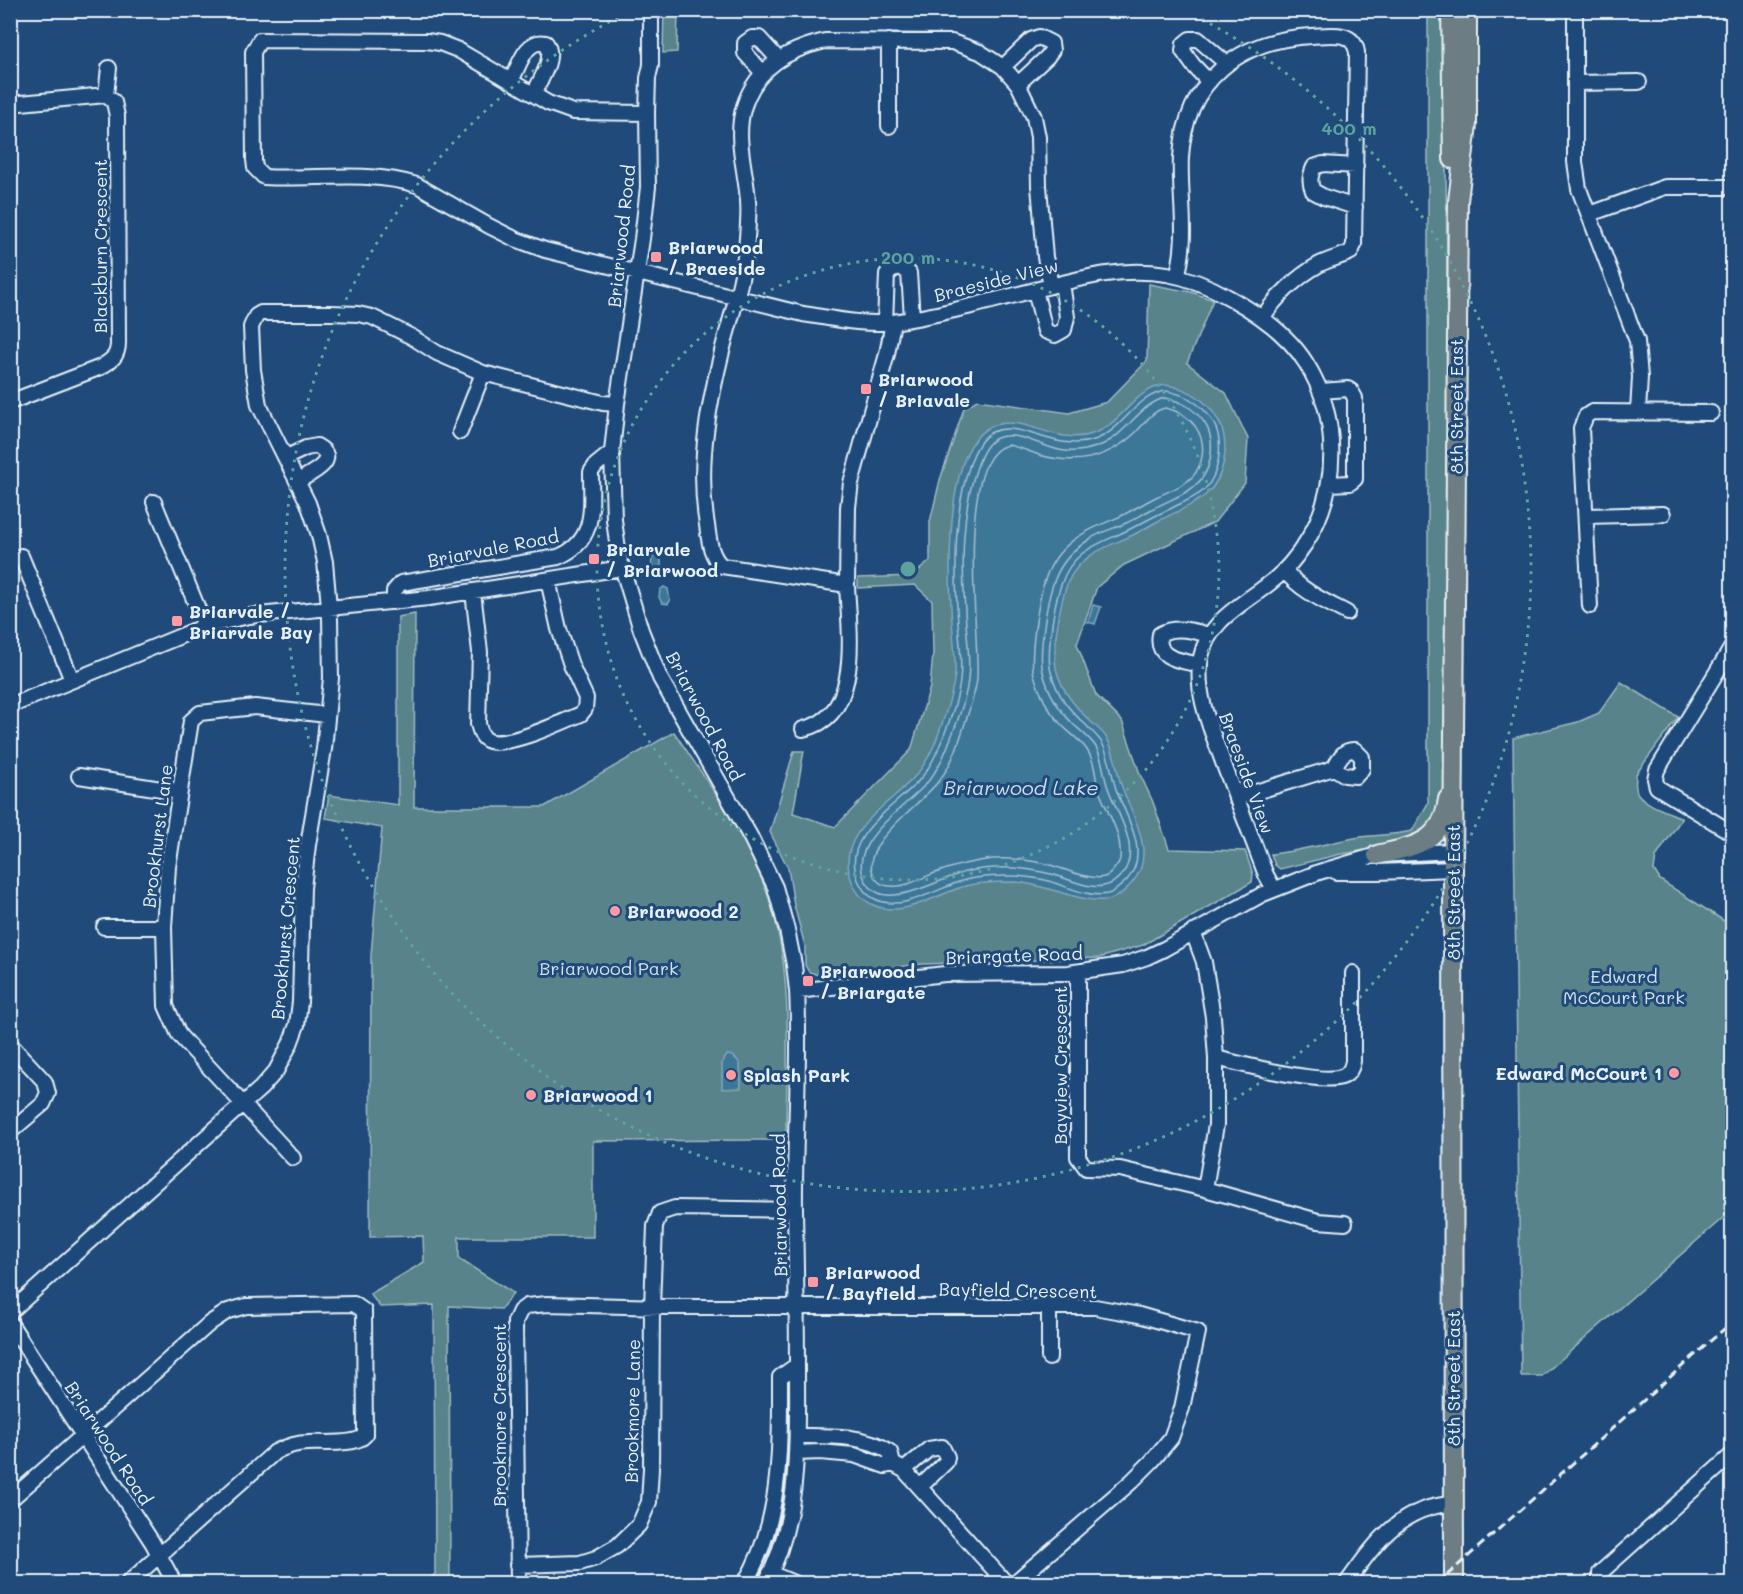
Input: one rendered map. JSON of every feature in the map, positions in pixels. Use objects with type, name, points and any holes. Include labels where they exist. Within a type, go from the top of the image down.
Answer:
[{"type":"main road","name":"8th Street East","points":[[1451,10],[1453,178],[1458,201]]},
{"type":"main road","name":"8th Street East","points":[[1454,1584],[1453,860],[1458,201],[1467,124],[1467,10]]},
{"type":"main road","points":[[1377,855],[1417,846],[1430,839],[1437,830],[1447,805],[1454,753]]},
{"type":"street","name":"Briarwood Road","points":[[643,10],[643,60],[648,78]]},
{"type":"street","name":"Briarwood Road","points":[[651,10],[651,65],[648,78],[647,113],[648,187],[612,452],[614,520],[622,568],[660,678],[750,836],[775,887],[794,964],[797,992],[795,1210],[798,1307],[797,1453],[790,1509],[784,1535],[767,1578]]},
{"type":"street","points":[[1575,10],[1575,162],[1579,189],[1637,341],[1640,377],[1638,412]]},
{"type":"street","points":[[1177,276],[1182,250],[1181,156],[1187,121],[1209,82],[1227,64],[1252,48],[1268,42],[1303,36],[1341,35],[1350,38],[1356,44],[1357,52],[1354,245],[1351,252],[1311,270],[1282,294],[1263,317]]},
{"type":"street","points":[[1003,67],[1031,40],[1039,37],[1050,43],[1052,50],[1047,57],[1018,84]]},
{"type":"street","points":[[763,73],[745,53],[745,43],[752,38],[759,38],[778,59]]},
{"type":"street","points":[[1209,82],[1183,51],[1184,44],[1190,39],[1198,39],[1227,64]]},
{"type":"street","name":"Braeside View","points":[[511,81],[458,50],[427,41],[260,40],[253,52],[255,168],[264,177],[380,177],[402,181],[417,185],[515,239],[545,250],[803,314],[889,322],[1035,290],[1095,274],[1148,272],[1177,276],[1219,292],[1263,317],[1284,336],[1305,362],[1321,392],[1332,440],[1329,484],[1314,528],[1296,557],[1276,579],[1230,612],[1208,635],[1200,665],[1199,679],[1207,716],[1236,798],[1274,890]]},
{"type":"street","points":[[846,585],[722,566],[715,561],[706,520],[703,487],[704,446],[709,406],[736,297],[747,239],[748,202],[740,140],[741,121],[744,105],[763,73],[778,59],[804,45],[825,41],[952,42],[980,52],[1003,67],[1018,84],[1034,117],[1038,137],[1039,186],[1045,257],[1067,317],[1064,330],[1055,334],[1046,331],[1035,290]]},
{"type":"street","points":[[889,41],[890,126]]},
{"type":"street","points":[[534,94],[550,56],[550,49],[546,43],[539,42],[529,46],[511,81],[549,103],[573,112],[647,113]]},
{"type":"street","name":"Blackburn Crescent","points":[[10,402],[101,366],[118,353],[117,116],[114,102],[106,95],[109,68]]},
{"type":"street","points":[[1575,83],[1639,82]]},
{"type":"street","points":[[10,104],[106,95]]},
{"type":"street","points":[[1355,207],[1312,191],[1310,174],[1314,167],[1323,164],[1356,166]]},
{"type":"street","points":[[1590,214],[1665,187],[1732,187]]},
{"type":"street","points":[[803,729],[816,726],[828,716],[839,700],[849,667],[850,644],[846,585],[848,507],[851,483],[887,354],[889,322],[887,274],[899,266],[909,273],[912,318]]},
{"type":"street","name":"Brookhurst Crescent","points":[[10,1312],[243,1105],[276,1071],[297,1025],[300,1002],[303,888],[324,749],[331,678],[330,607],[325,562],[309,503],[260,405],[253,370],[251,327],[253,321],[261,313],[349,314],[372,317],[412,337],[437,353],[483,373]]},
{"type":"street","points":[[460,432],[483,373],[603,403],[617,404]]},
{"type":"street","points":[[1321,392],[1348,389],[1352,391],[1355,398],[1355,479],[1350,483],[1329,484]]},
{"type":"street","points":[[1590,606],[1581,428],[1586,416],[1592,412],[1711,413]]},
{"type":"street","points":[[287,457],[309,446],[317,446],[325,453],[326,458],[323,465],[298,481]]},
{"type":"street","name":"Briarvale Road","points":[[394,602],[393,591],[401,583],[558,557],[568,553],[582,540],[590,523],[591,472],[612,452]]},
{"type":"street","points":[[154,502],[205,626]]},
{"type":"street","points":[[1586,516],[1663,514]]},
{"type":"street","points":[[21,556],[72,680]]},
{"type":"street","name":"Briarvale Road","points":[[10,706],[205,626],[249,616],[473,592],[622,568]]},
{"type":"street","points":[[1284,570],[1291,579],[1314,597],[1347,613]]},
{"type":"street","points":[[473,592],[480,652],[478,724],[480,732],[487,740],[496,742],[540,733],[581,714],[585,709],[586,698],[571,665],[559,629],[548,580]]},
{"type":"street","points":[[1200,665],[1167,656],[1160,650],[1158,643],[1160,634],[1168,629],[1208,635]]},
{"type":"street","points":[[1730,656],[1657,770],[1655,779],[1657,787],[1732,833]]},
{"type":"street","name":"Brookhurst Lane","points":[[293,1158],[180,1035],[171,1019],[166,1006],[164,927],[168,867],[191,721],[195,716],[209,712],[255,707],[327,715]]},
{"type":"street","points":[[1236,798],[1335,768]]},
{"type":"street","points":[[79,776],[180,792]]},
{"type":"street","name":"Briargate Road","points":[[797,992],[945,974],[1077,973],[1123,965],[1147,957],[1274,890],[1318,872],[1377,855],[1453,860]]},
{"type":"street","name":"Briargate Road","points":[[1318,872],[1378,872],[1453,860]]},
{"type":"street","points":[[104,927],[164,927]]},
{"type":"street","points":[[1193,932],[1204,962],[1213,1017],[1216,1058],[1216,1125],[1205,1190],[1318,1221],[1345,1223]]},
{"type":"street","name":"Bayview Crescent","points":[[1077,973],[1078,1157],[1086,1168],[1120,1169],[1205,1190]]},
{"type":"street","points":[[1216,1058],[1313,1077],[1342,1077],[1348,1074],[1353,1061],[1353,973]]},
{"type":"street","points":[[10,1044],[45,1082],[48,1093],[43,1104],[10,1132]]},
{"type":"street","name":"Brookmore Lane","points":[[517,1565],[580,1563],[596,1558],[616,1546],[639,1525],[649,1502],[655,1226],[660,1213],[675,1208],[795,1210]]},
{"type":"street","points":[[10,1500],[210,1323],[228,1311],[259,1304],[354,1304],[364,1311],[365,1435],[361,1440],[306,1443],[275,1452],[127,1584]]},
{"type":"street","name":"Brookmore Crescent","points":[[518,1584],[515,1322],[520,1311],[536,1304],[798,1307]]},
{"type":"street","points":[[1049,1306],[1049,1358]]},
{"type":"street","name":"Bayfield Crescent","points":[[798,1307],[1095,1307],[1139,1315],[1198,1332],[1182,1408],[1170,1438],[1131,1482],[1013,1584]]},
{"type":"street","name":"Briarwood Road","points":[[10,1323],[152,1542],[175,1584]]},
{"type":"street","points":[[744,1584],[765,1535],[777,1486],[780,1377],[797,1365]]},
{"type":"street","points":[[797,1436],[857,1439],[890,1452],[899,1467],[920,1487],[1006,1584]]},
{"type":"street","points":[[797,1453],[854,1455],[885,1466],[899,1467],[929,1449],[942,1447],[947,1457],[946,1462],[920,1487]]},
{"type":"street","points":[[1600,1584],[1600,1573],[1732,1455]]},
{"type":"street","points":[[1346,1584],[1377,1540],[1408,1515],[1438,1504],[1453,1504]]},
{"type":"street","points":[[767,1578],[796,1584]]},
{"type":"green space","points":[[664,11],[678,11],[677,52],[663,53]]},
{"type":"green space","points":[[1428,11],[1443,11],[1445,21],[1450,697],[1445,797],[1438,824],[1392,846],[1341,854],[1280,869],[1275,865],[1271,854],[1360,837],[1412,831],[1428,803]]},
{"type":"green space","points":[[1149,284],[1191,292],[1213,300],[1187,363],[1226,393],[1248,439],[1245,483],[1215,522],[1124,565],[1097,587],[1077,644],[1096,695],[1122,721],[1169,849],[1245,851],[1253,874],[1252,882],[1143,945],[1099,958],[922,964],[822,976],[809,972],[805,965],[805,946],[794,905],[788,868],[770,832],[794,751],[804,751],[793,813],[835,827],[911,750],[930,687],[933,654],[932,601],[915,585],[858,588],[858,578],[912,576],[930,561],[930,522],[940,480],[964,408],[977,400],[1069,413],[1107,402],[1147,361]]},
{"type":"green space","name":"Briarwood Park","points":[[415,614],[414,807],[544,807],[674,732],[730,817],[764,884],[779,936],[786,994],[786,1140],[593,1141],[593,1237],[459,1237],[459,1259],[513,1293],[501,1309],[449,1306],[450,1583],[424,1583],[435,1574],[434,1305],[380,1307],[370,1294],[424,1262],[423,1236],[370,1237],[371,955],[382,828],[325,818],[329,795],[398,805],[398,617]]},
{"type":"green space","name":"Edward McCourt Park","points":[[1621,682],[1678,717],[1636,774],[1636,789],[1642,798],[1682,818],[1656,857],[1654,870],[1660,880],[1732,926],[1732,1210],[1542,1376],[1521,1376],[1513,738],[1578,722],[1599,713]]},
{"type":"water","name":"Briarwood Lake","points":[[1165,385],[1196,396],[1214,413],[1222,429],[1224,440],[1225,455],[1221,473],[1216,483],[1202,498],[1133,535],[1095,552],[1073,572],[1059,614],[1055,652],[1057,672],[1066,692],[1078,709],[1104,734],[1109,742],[1143,847],[1143,860],[1139,872],[1122,893],[1111,899],[1077,897],[1026,883],[1002,882],[965,886],[907,907],[894,909],[871,904],[858,893],[851,879],[848,862],[851,847],[868,820],[923,766],[937,738],[952,690],[955,666],[950,589],[951,536],[959,478],[967,454],[979,435],[995,425],[1007,423],[1066,436],[1079,437],[1092,434],[1112,423],[1144,393]]},
{"type":"water","points":[[652,557],[661,557],[661,572],[651,572]]},
{"type":"water","points":[[664,587],[668,589],[670,601],[668,604],[662,603],[659,597],[660,590]]},
{"type":"water","points":[[1093,605],[1101,607],[1095,624],[1088,622]]},
{"type":"water","name":"Splash Park","points":[[727,1055],[733,1056],[740,1063],[741,1088],[722,1089],[722,1063]]},
{"type":"railway","points":[[1437,1584],[1732,1322]]},
{"type":"place","name":"Briarwood / Braeside","points":[[656,257]]},
{"type":"place","name":"Briarwood / Briavale","points":[[866,389]]},
{"type":"place","name":"Briarvale / Briarwood","points":[[594,559]]},
{"type":"place","name":"Briarvale / Briarvale Bay","points":[[177,621]]},
{"type":"place","name":"Briarwood 2","points":[[615,911]]},
{"type":"place","name":"Briarwood / Briargate","points":[[808,981]]},
{"type":"place","name":"Edward McCourt 1","points":[[1674,1073]]},
{"type":"place","name":"Splash Park","points":[[731,1075]]},
{"type":"place","name":"Briarwood 1","points":[[531,1095]]},
{"type":"place","name":"Briarwood / Bayfield","points":[[813,1282]]}]
